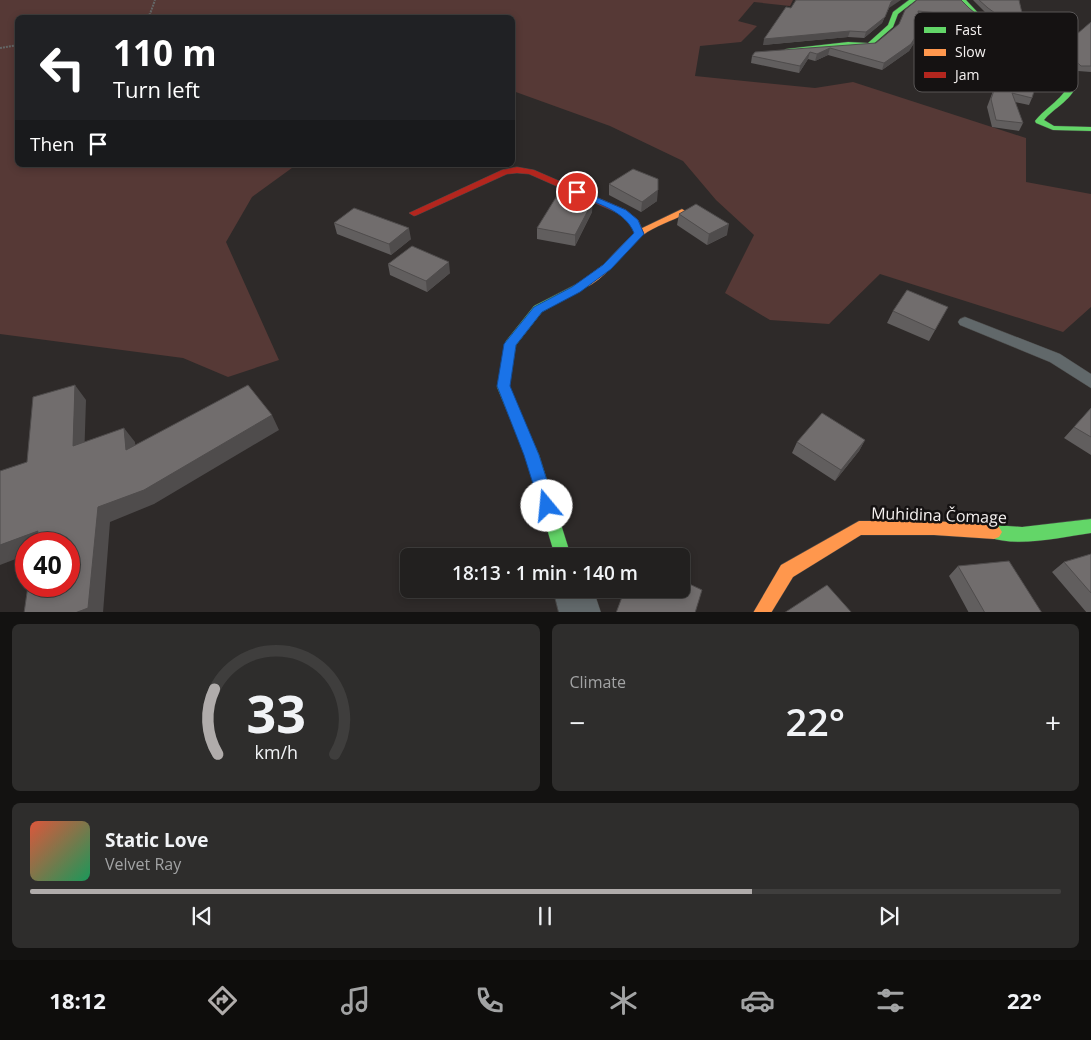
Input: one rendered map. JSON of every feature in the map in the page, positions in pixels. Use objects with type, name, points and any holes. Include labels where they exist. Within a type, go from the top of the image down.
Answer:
[{"type":"street","points":[[776,52],[848,44],[870,45],[891,26],[895,13],[913,0]]},
{"type":"street","points":[[963,0],[974,12]]},
{"type":"street","points":[[1071,92],[1056,101],[1039,121],[1054,128],[1091,129]]},
{"type":"street","points":[[414,213],[506,172],[518,170],[531,172],[623,212],[635,222],[639,234]]},
{"type":"street","points":[[561,548],[532,455],[503,386],[510,344],[538,309],[576,289],[607,267],[639,234],[682,212]]},
{"type":"street","name":"Muhidina Čomage","points":[[760,612],[787,571],[859,528],[934,528],[1022,534],[1091,526]]},
{"type":"street","points":[[576,598],[580,612]]},
{"type":"lane","points":[[966,322],[1055,358],[1091,382]]},
{"type":"path","points":[[148,15],[155,0]]},
{"type":"path","points":[[0,48],[15,46]]},
{"type":"shaded area","points":[[0,0],[793,0],[790,6],[754,2],[738,21],[757,26],[741,42],[700,46],[695,76],[815,88],[853,82],[1026,138],[1026,182],[1091,194],[1091,307],[1063,332],[880,274],[829,324],[770,320],[725,293],[754,235],[716,200],[683,161],[610,126],[515,92],[515,15],[15,15],[15,167],[293,167],[252,197],[226,242],[279,360],[228,377],[183,358],[0,334]]},
{"type":"building","points":[[796,0],[894,0],[891,2],[885,17],[866,32],[850,31],[764,39],[786,7],[791,8]]},
{"type":"building","points":[[917,0],[961,0],[974,12],[914,12],[914,39],[911,44],[884,63],[830,48],[817,54],[810,52],[800,66],[752,56],[755,52],[876,43],[899,24],[905,10]]},
{"type":"building","points":[[979,0],[1019,0],[1022,12],[994,12]]},
{"type":"building","points":[[1091,22],[1091,66],[1081,66],[1078,63],[1078,33]]},
{"type":"building","points":[[993,92],[1034,92],[1032,98],[1012,93],[1023,123],[996,120],[991,99]]},
{"type":"building","points":[[633,169],[658,179],[658,190],[642,202],[609,184]]},
{"type":"building","points":[[558,194],[593,201],[575,235],[537,228]]},
{"type":"building","points":[[696,204],[729,224],[709,234],[679,214]]},
{"type":"building","points":[[354,208],[409,228],[389,244],[334,223]]},
{"type":"building","points":[[412,246],[449,262],[426,281],[388,264]]},
{"type":"building","points":[[907,290],[948,307],[935,330],[893,311]]},
{"type":"building","points":[[75,385],[73,446],[124,428],[126,450],[248,385],[272,415],[144,490],[98,507],[88,608],[78,612],[24,612],[26,597],[80,597],[80,532],[15,532],[15,539],[0,545],[0,471],[27,462],[33,397]]},
{"type":"building","points":[[1091,408],[1091,437],[1074,427]]},
{"type":"building","points":[[822,413],[865,440],[841,470],[797,442]]},
{"type":"building","points":[[1091,554],[1091,593],[1064,562]]},
{"type":"building","points":[[1009,561],[1041,612],[984,612],[958,566]]},
{"type":"building","points":[[690,584],[702,590],[695,612],[616,612],[622,598],[690,598]]},
{"type":"building","points":[[827,585],[851,612],[786,612]]},
{"type":"traffic: fast","points":[[786,51],[848,44],[869,45],[891,26],[895,13],[913,0]]},
{"type":"traffic: fast","points":[[963,0],[974,12]]},
{"type":"traffic: fast","points":[[1069,92],[1039,121],[1053,128],[1091,129]]},
{"type":"traffic: fast","points":[[561,548],[532,455],[503,387],[510,344],[538,309],[581,286]]},
{"type":"traffic: fast","points":[[994,532],[1022,534],[1091,526]]},
{"type":"traffic: slow","points":[[581,286],[607,267],[639,233],[682,212]]},
{"type":"traffic: slow","points":[[762,612],[787,571],[859,528],[934,528],[994,532]]},
{"type":"traffic: jam","points":[[414,213],[505,172],[517,170],[531,172],[623,212],[635,222],[639,233]]},
{"type":"route","points":[[547,506],[532,455],[503,386],[510,344],[538,309],[576,289],[607,267],[639,234],[635,222],[623,212],[577,192]]}]
